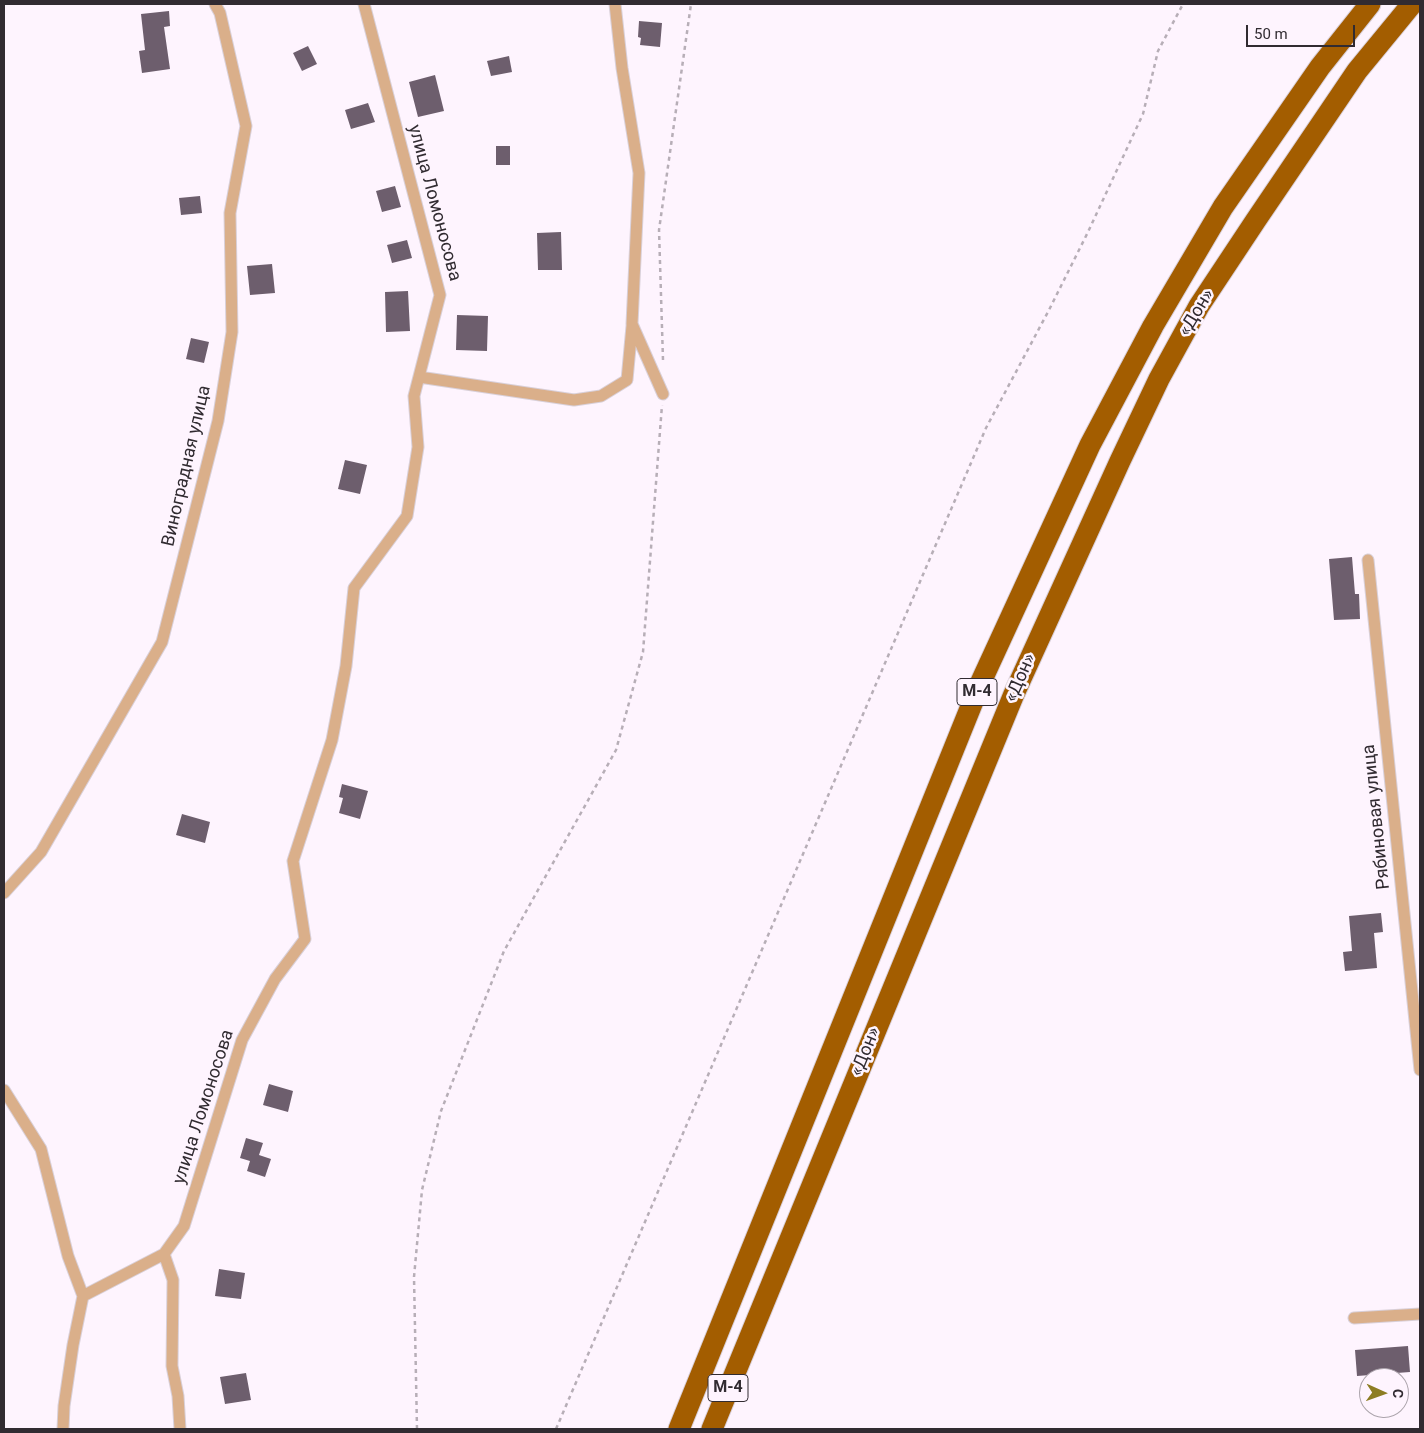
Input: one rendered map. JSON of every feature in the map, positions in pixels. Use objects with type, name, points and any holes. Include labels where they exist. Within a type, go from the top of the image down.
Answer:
[{"type":"highway","name":"«Дон»","points":[[679,1429],[980,684],[1090,445],[1153,326],[1223,207],[1320,67],[1370,4]]},
{"type":"highway","name":"«Дон»","points":[[712,1429],[1014,694],[1159,379],[1199,306],[1256,220],[1357,71],[1412,4]]},
{"type":"street","name":"Виноградная улица","points":[[4,893],[41,852],[162,642],[218,421],[232,332],[230,213],[246,126],[220,14],[215,4]]},
{"type":"street","name":"улица Ломоносова","points":[[164,1254],[184,1226],[242,1040],[274,979],[305,939],[293,861],[332,740],[346,666],[354,588],[407,516],[418,447],[414,396],[440,295],[364,4]]},
{"type":"street","points":[[419,378],[574,400],[601,396],[627,380],[632,324],[639,173],[622,68],[615,4]]},
{"type":"street","points":[[632,324],[663,394]]},
{"type":"street","name":"Рябиновая улица","points":[[1368,560],[1420,1070]]},
{"type":"street","points":[[4,1090],[41,1148],[68,1256],[83,1296],[73,1345],[64,1406],[63,1429]]},
{"type":"street","points":[[83,1296],[164,1254],[173,1280],[172,1366],[178,1396],[180,1429]]},
{"type":"street","points":[[1354,1318],[1420,1314]]},
{"type":"path","points":[[417,1429],[414,1277],[424,1181],[440,1112],[504,951],[616,750],[643,652],[663,394],[659,230],[691,4]]},
{"type":"path","points":[[556,1429],[986,428],[1054,301],[1139,123],[1143,114],[1158,51],[1183,4]]},
{"type":"building","points":[[169,11],[170,26],[164,27],[170,69],[142,73],[139,51],[145,50],[141,14]]},
{"type":"building","points":[[639,21],[662,23],[660,47],[640,45],[641,38],[638,37]]},
{"type":"building","points":[[308,46],[317,64],[302,71],[293,53]]},
{"type":"building","points":[[509,56],[512,72],[491,76],[487,61]]},
{"type":"building","points":[[435,75],[444,111],[418,117],[409,82]]},
{"type":"building","points":[[368,103],[375,122],[351,129],[345,110]]},
{"type":"building","points":[[496,146],[510,146],[510,165],[496,165]]},
{"type":"building","points":[[395,186],[401,207],[382,212],[376,191]]},
{"type":"building","points":[[200,196],[202,213],[181,215],[179,198]]},
{"type":"building","points":[[561,232],[562,270],[538,270],[537,233]]},
{"type":"building","points":[[407,240],[412,258],[392,263],[387,245]]},
{"type":"building","points":[[272,264],[275,293],[250,295],[247,266]]},
{"type":"building","points":[[408,291],[410,331],[386,332],[385,292]]},
{"type":"building","points":[[457,315],[488,316],[487,351],[456,350]]},
{"type":"building","points":[[191,338],[209,342],[204,363],[186,359]]},
{"type":"building","points":[[345,460],[367,465],[360,494],[338,489]]},
{"type":"building","points":[[1352,557],[1355,594],[1359,594],[1360,619],[1334,620],[1329,559]]},
{"type":"building","points":[[342,784],[368,791],[360,819],[339,813],[343,798],[339,797]]},
{"type":"building","points":[[182,814],[210,822],[205,843],[176,835]]},
{"type":"building","points":[[1381,913],[1383,932],[1374,933],[1377,968],[1345,971],[1343,952],[1352,951],[1349,916]]},
{"type":"building","points":[[269,1084],[293,1091],[288,1112],[263,1105]]},
{"type":"building","points":[[246,1138],[263,1143],[259,1155],[271,1159],[265,1177],[247,1171],[250,1161],[240,1158]]},
{"type":"building","points":[[219,1269],[245,1273],[241,1299],[215,1296]]},
{"type":"building","points":[[1408,1346],[1410,1372],[1409,1368],[1359,1368],[1359,1376],[1357,1376],[1355,1350]]},
{"type":"building","points":[[246,1373],[251,1400],[225,1404],[220,1377]]}]
